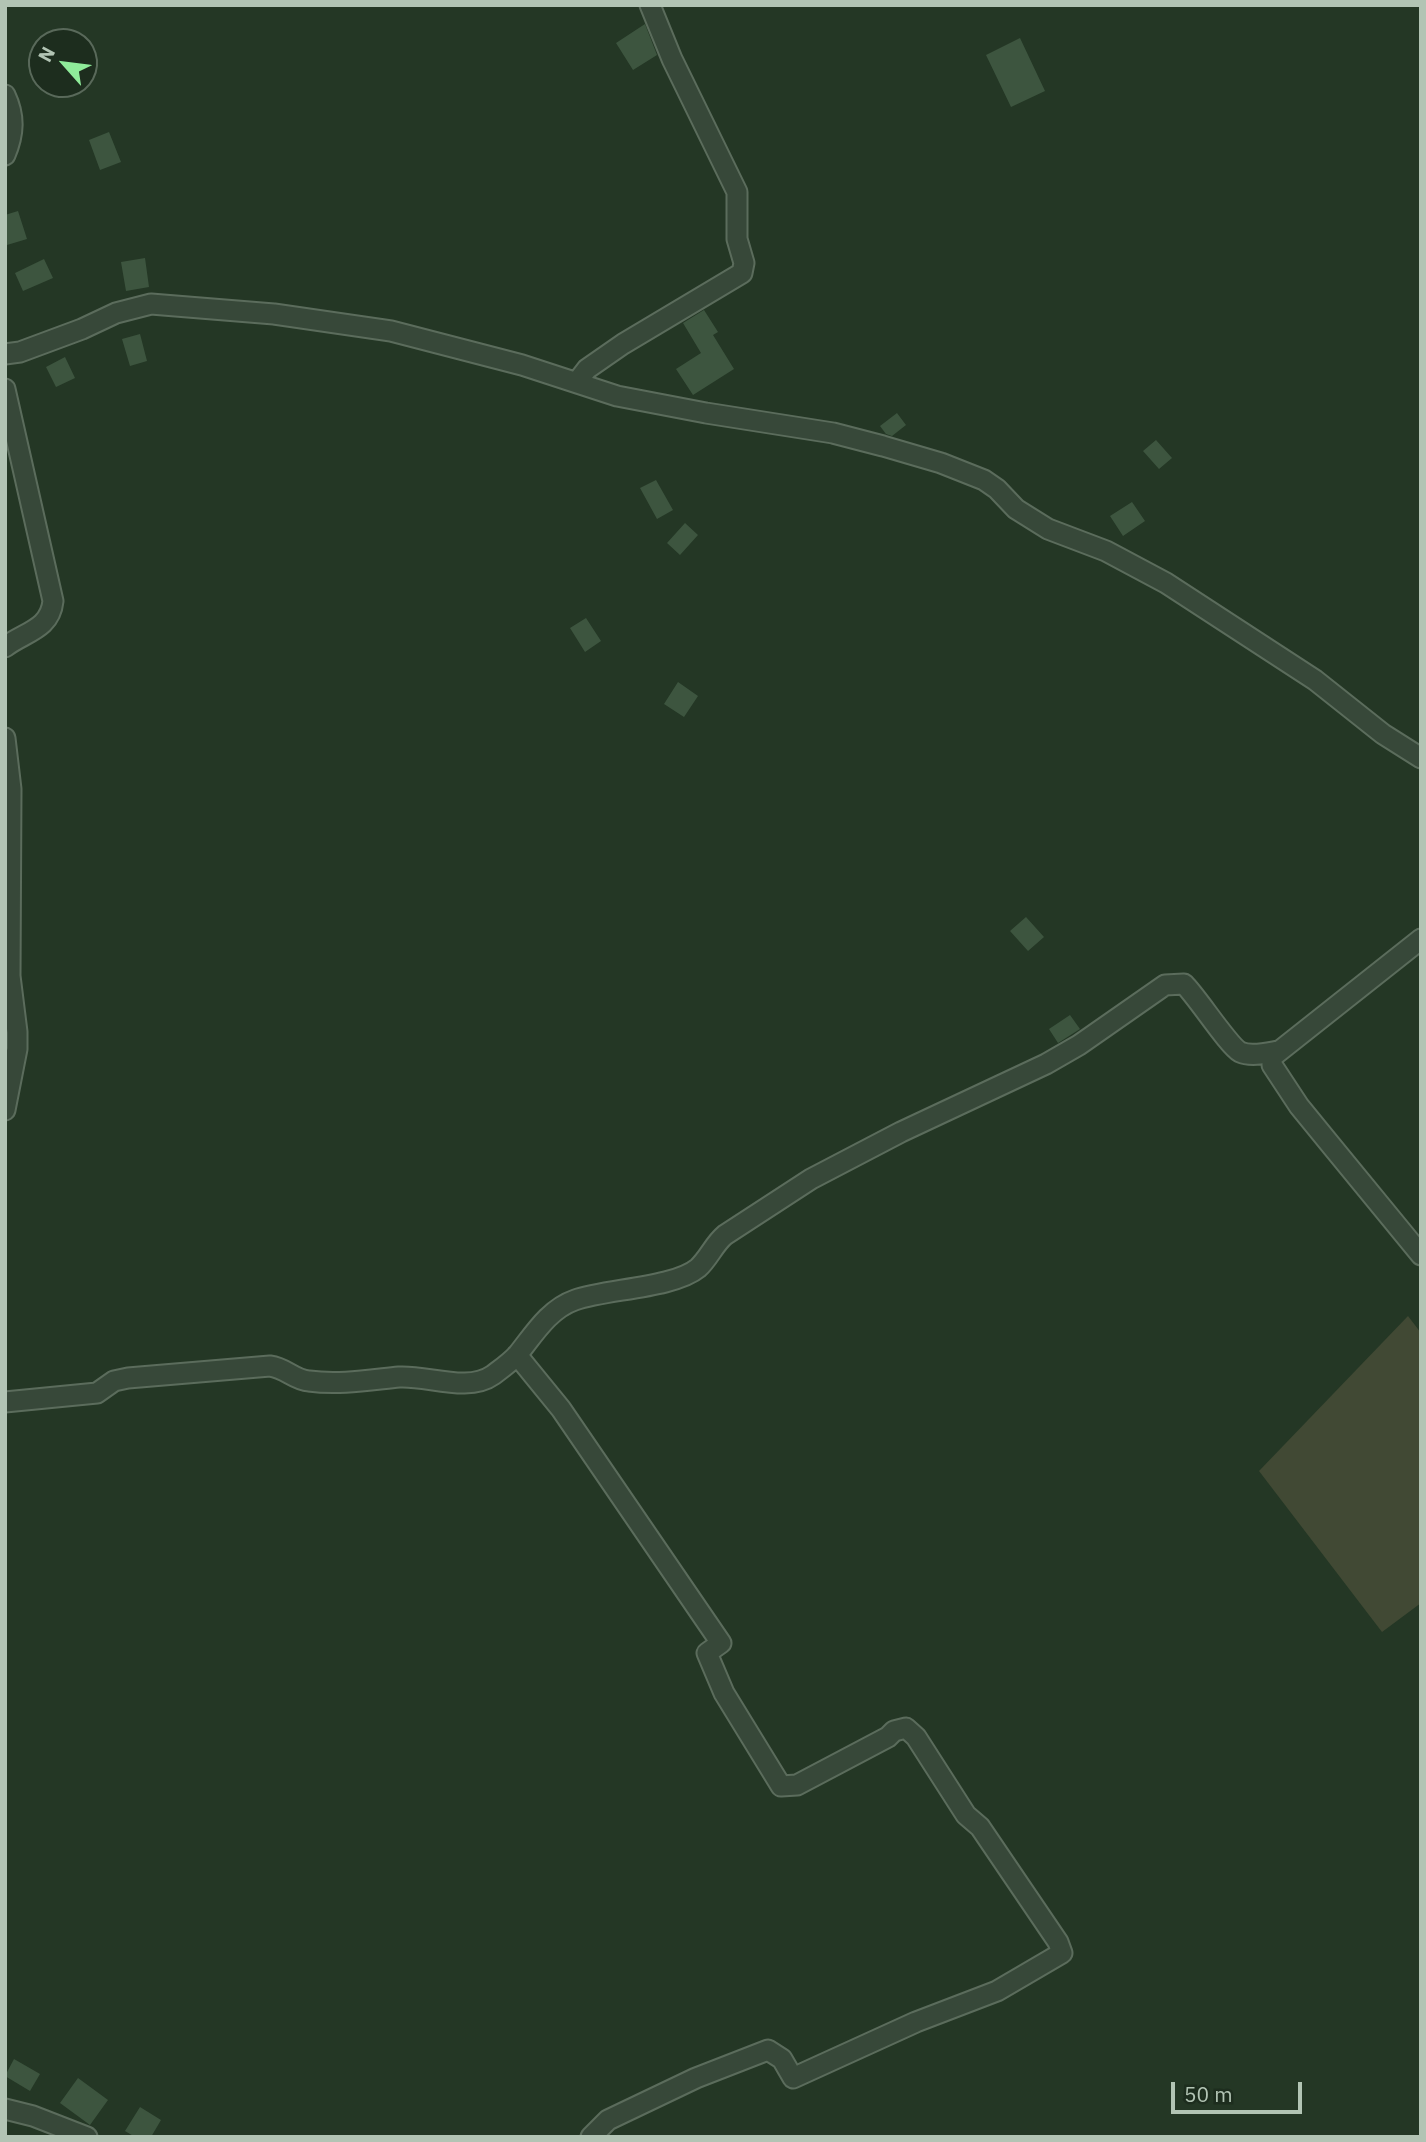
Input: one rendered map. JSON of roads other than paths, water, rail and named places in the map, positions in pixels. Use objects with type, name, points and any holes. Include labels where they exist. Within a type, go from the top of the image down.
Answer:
[{"type":"street","points":[[576,382],[587,369],[623,344],[742,273],[744,263],[737,239],[737,192],[650,5]]},
{"type":"street","points":[[5,95],[12,112],[13,125],[5,155]]},
{"type":"street","points":[[5,354],[20,352],[71,334],[116,313],[151,304],[285,315],[391,331],[522,365],[617,396],[833,433],[942,463],[984,480],[1016,509],[1048,529],[1106,551],[1166,583],[1315,680],[1383,734],[1421,758]]},
{"type":"street","points":[[5,389],[52,601],[50,614],[42,625],[5,647]]},
{"type":"street","points":[[5,738],[11,789],[10,976],[17,1032],[17,1049],[5,1110]]},
{"type":"street","points":[[1421,939],[1272,1057],[1272,1065],[1299,1106],[1421,1255]]},
{"type":"street","points":[[5,1402],[97,1393],[114,1381],[128,1378],[270,1366],[281,1367],[297,1379],[314,1382],[402,1377],[453,1383],[491,1377],[517,1355],[542,1323],[558,1308],[574,1300],[650,1284],[691,1272],[699,1267],[725,1235],[811,1179],[901,1132],[1046,1064],[1079,1045],[1165,985],[1184,984],[1240,1052],[1252,1054],[1278,1051]]},
{"type":"street","points":[[517,1355],[561,1409],[720,1643],[707,1653],[724,1693],[781,1786],[797,1785],[888,1737],[894,1731],[906,1728],[916,1737],[965,1815],[980,1826],[1058,1942],[1062,1953],[997,1991],[916,2022],[793,2078],[782,2059],[768,2050],[696,2078],[608,2120],[591,2137]]},
{"type":"street","points":[[5,2109],[33,2116],[87,2137]]}]
